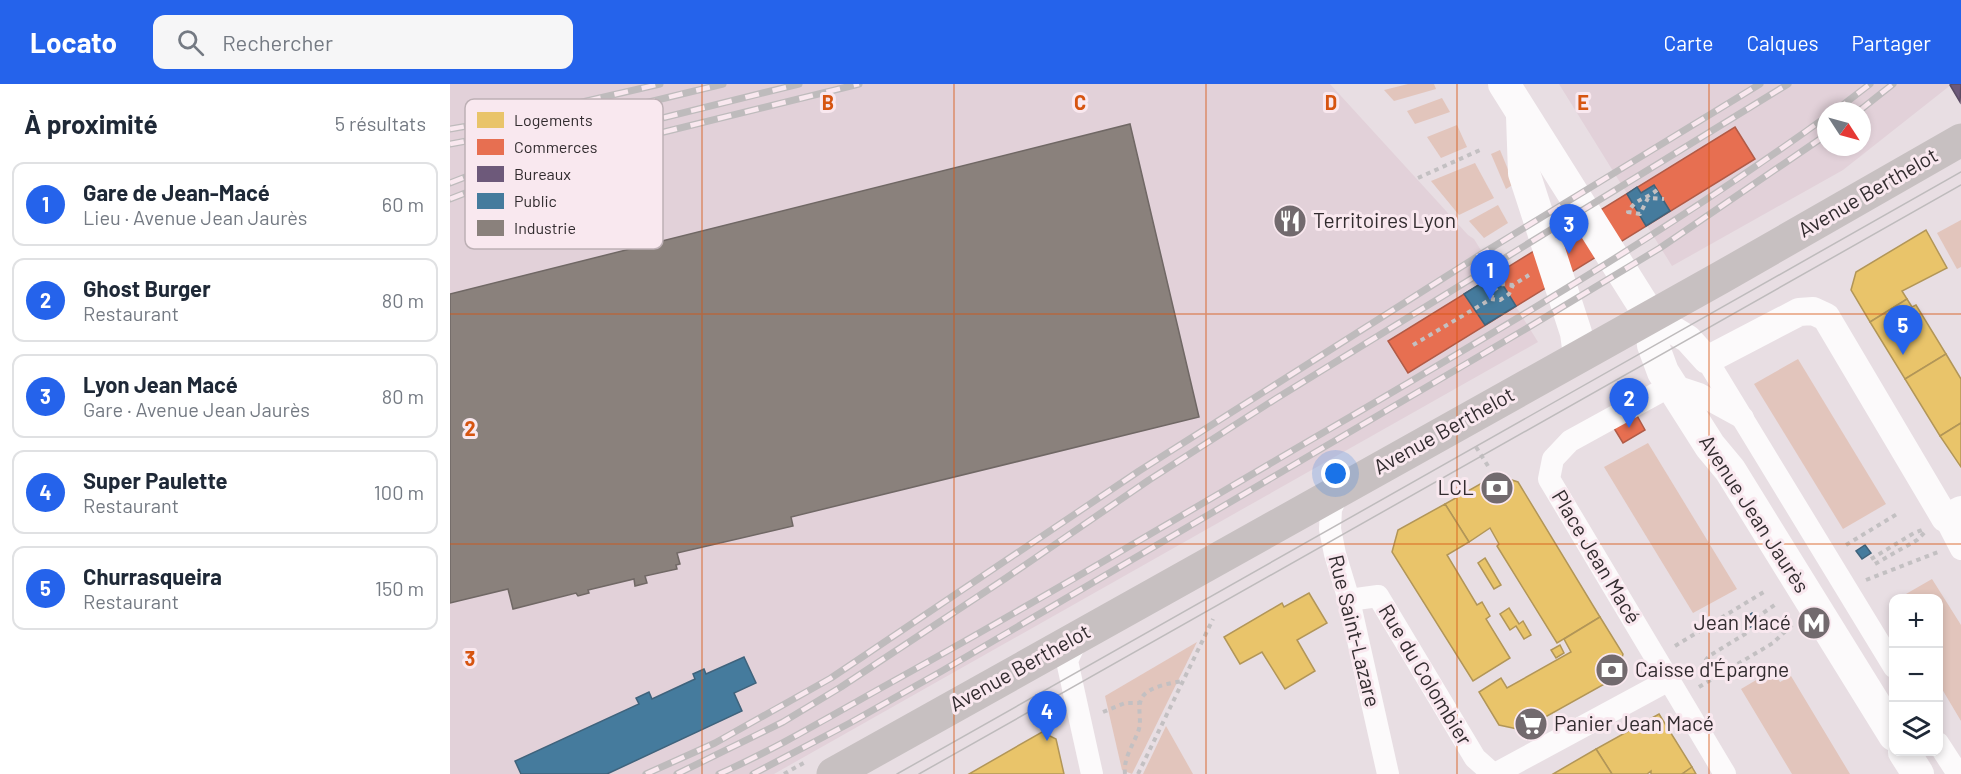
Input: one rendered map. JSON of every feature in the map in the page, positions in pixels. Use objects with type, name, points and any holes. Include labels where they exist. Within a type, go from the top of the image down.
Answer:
[{"type":"main road","name":"Avenue Jean Jaurès","points":[[1504,84],[1650,316],[1655,351],[1663,372],[1710,446],[1730,470],[1889,728]]},
{"type":"main road","name":"Avenue Jean Jaurès","points":[[1521,112],[1524,173],[1574,326],[1579,355]]},
{"type":"main road","name":"Avenue Berthelot","points":[[832,774],[1961,140]]},
{"type":"main road","points":[[1907,756],[1918,774]]},
{"type":"street","points":[[1707,360],[1799,312],[1814,311],[1826,317],[1956,530]]},
{"type":"street","name":"Avenue Jean Jaurès","points":[[1650,316],[1688,339],[1707,360],[1889,660]]},
{"type":"street","name":"Avenue Jean Jaurès","points":[[1672,385],[1699,394],[1743,418]]},
{"type":"street","name":"Place Jean Macé","points":[[1672,385],[1570,441],[1553,459],[1549,479],[1725,774]]},
{"type":"street","name":"Rue Saint-Lazare","points":[[1340,490],[1331,509],[1330,529],[1349,600],[1388,774]]},
{"type":"street","name":"Rue du Colombier","points":[[1349,600],[1378,596],[1475,758],[1494,774]]},
{"type":"street","points":[[1086,631],[1073,648],[1067,661],[1092,774]]},
{"type":"street","points":[[1494,774],[1669,681]]},
{"type":"street","points":[[1943,751],[1958,774]]},
{"type":"path","points":[[1418,178],[1480,150]]},
{"type":"path","points":[[1657,190],[1648,198],[1640,214],[1628,212],[1633,203],[1642,198],[1648,198],[1664,199]]},
{"type":"path","points":[[1413,345],[1491,299],[1500,300],[1509,294],[1513,285],[1530,274]]},
{"type":"path","points":[[1491,299],[1494,290],[1502,284],[1513,285]]},
{"type":"path","points":[[1471,437],[1488,466]]},
{"type":"path","points":[[1845,546],[1897,514]]},
{"type":"path","points":[[1860,584],[1956,530]]},
{"type":"path","points":[[1871,559],[1914,533]]},
{"type":"path","points":[[1875,564],[1917,540]]},
{"type":"path","points":[[1669,649],[1767,590]]},
{"type":"path","points":[[1756,618],[1776,604]]},
{"type":"path","points":[[1138,774],[1213,619]]},
{"type":"path","points":[[1693,689],[1709,682],[1773,643],[1789,626],[1799,620]]},
{"type":"path","points":[[1714,664],[1700,668],[1709,656],[1750,631]]},
{"type":"path","points":[[1125,774],[1126,761],[1140,726],[1139,703],[1150,691],[1183,681]]},
{"type":"path","points":[[1100,714],[1125,703],[1139,703]]},
{"type":"shaded area","points":[[450,84],[1330,84],[1474,239],[1538,342],[774,774],[450,774]]},
{"type":"shaded area","points":[[1408,84],[1434,84],[1436,89],[1394,101],[1384,90]]},
{"type":"shaded area","points":[[1559,84],[1952,84],[1871,148],[1871,102],[1817,102],[1817,156],[1861,156],[1843,170],[1672,266]]},
{"type":"shaded area","points":[[1442,98],[1450,112],[1415,124],[1407,111]]},
{"type":"shaded area","points":[[1457,125],[1467,147],[1441,158],[1427,137]]},
{"type":"shaded area","points":[[1500,150],[1514,184],[1506,189],[1491,154]]},
{"type":"shaded area","points":[[1475,163],[1494,198],[1459,215],[1431,181]]},
{"type":"shaded area","points":[[1498,205],[1508,223],[1484,238],[1469,221]]},
{"type":"shaded area","points":[[1961,220],[1961,267],[1957,269],[1937,233]]},
{"type":"shaded area","points":[[1798,359],[1886,504],[1843,529],[1754,384]]},
{"type":"shaded area","points":[[1648,443],[1737,589],[1693,613],[1604,467]]},
{"type":"shaded area","points":[[1932,579],[1941,594],[1906,594]]},
{"type":"shaded area","points":[[1943,596],[1961,625],[1961,721],[1943,691]]},
{"type":"shaded area","points":[[1197,642],[1132,774],[1122,770],[1105,696]]},
{"type":"shaded area","points":[[1773,670],[1780,682],[1791,676],[1850,774],[1792,774],[1741,689]]},
{"type":"shaded area","points":[[1166,726],[1193,774],[1143,774]]},
{"type":"building: Logements","points":[[1926,230],[1947,268],[1902,291],[1907,299],[1870,322],[1851,290],[1856,272]]},
{"type":"building: Logements","points":[[1907,299],[1912,307],[1916,305],[1946,354],[1905,379],[1870,322]]},
{"type":"building: Logements","points":[[1946,354],[1961,379],[1961,423],[1940,436],[1905,379]]},
{"type":"building: Logements","points":[[1961,423],[1961,467],[1940,436]]},
{"type":"building: Logements","points":[[1496,475],[1518,482],[1600,617],[1557,643],[1497,546],[1499,544],[1490,528],[1469,542],[1445,504]]},
{"type":"building: Logements","points":[[1445,504],[1469,542],[1447,555],[1477,605],[1482,602],[1490,616],[1486,619],[1510,658],[1473,681],[1392,552],[1398,530]]},
{"type":"building: Logements","points":[[1485,558],[1501,585],[1494,589],[1478,563]]},
{"type":"building: Logements","points":[[1309,593],[1327,623],[1297,640],[1315,671],[1285,689],[1262,652],[1240,664],[1224,637],[1282,603],[1284,607]]},
{"type":"building: Logements","points":[[1509,608],[1519,624],[1523,621],[1531,635],[1524,639],[1516,626],[1510,630],[1500,614]]},
{"type":"building: Logements","points":[[1600,617],[1623,654],[1617,677],[1522,730],[1499,725],[1479,692],[1501,678],[1507,688],[1571,652],[1564,639]]},
{"type":"building: Logements","points":[[1560,645],[1564,653],[1556,658],[1551,650]]},
{"type":"building: Logements","points":[[1659,714],[1692,767],[1682,774],[1651,774],[1651,771],[1647,774],[1612,774],[1596,749]]},
{"type":"building: Logements","points":[[1042,732],[1056,739],[1064,774],[969,774]]},
{"type":"building: Logements","points":[[1596,749],[1612,774],[1553,774]]},
{"type":"building: Logements","points":[[1692,767],[1696,774],[1682,774]]},
{"type":"building: Commerces","points":[[1735,127],[1755,159],[1408,373],[1388,341]]},
{"type":"building: Commerces","points":[[1635,412],[1645,430],[1623,443],[1612,425]]},
{"type":"building: Bureaux","points":[[1961,84],[1960,102],[1950,85]]},
{"type":"building: Public","points":[[1654,185],[1670,211],[1646,226],[1627,194],[1637,187],[1641,193]]},
{"type":"building: Public","points":[[1496,274],[1516,306],[1485,325],[1464,294]]},
{"type":"building: Public","points":[[1865,545],[1871,553],[1862,559],[1856,551]]},
{"type":"building: Public","points":[[1752,613],[1758,622],[1749,628],[1744,619]]},
{"type":"building: Public","points":[[744,657],[756,683],[734,693],[742,711],[607,774],[521,774],[515,761],[639,704],[636,698],[649,692],[652,699],[695,679],[693,674],[704,669],[706,674]]},
{"type":"building: Industrie","points":[[1130,124],[1199,417],[791,517],[793,526],[677,553],[680,564],[676,565],[677,569],[645,576],[647,583],[635,586],[634,579],[588,590],[589,593],[578,596],[576,593],[513,609],[508,589],[450,603],[450,294],[630,249],[663,249],[663,241]]},
{"type":"tram line","points":[[897,774],[1961,172]]},
{"type":"tram line","points":[[919,774],[1961,185]]},
{"type":"railway","points":[[595,99],[660,84]]},
{"type":"railway","points":[[661,99],[723,84]]},
{"type":"railway","points":[[663,118],[799,84]]},
{"type":"railway","points":[[663,132],[859,84]]},
{"type":"railway","points":[[646,774],[715,743],[831,678],[1139,471],[1483,253],[1760,84]]},
{"type":"railway","points":[[677,774],[783,722],[841,687],[1149,480],[1277,398],[1788,84]]},
{"type":"railway","points":[[1847,102],[1870,84]]},
{"type":"railway","points":[[1870,102],[1893,84]]},
{"type":"railway","points":[[719,774],[784,742],[975,635],[1531,310],[1680,217],[1817,123]]},
{"type":"railway","points":[[450,129],[465,126]]},
{"type":"railway","points":[[450,144],[465,141]]},
{"type":"railway","points":[[753,774],[942,671],[1529,327],[1660,248],[1817,141]]},
{"type":"railway","points":[[450,183],[465,177]]},
{"type":"railway","points":[[450,199],[465,193]]},
{"type":"place","name":"Territoires Lyon","points":[[1290,221]]},
{"type":"place","name":"Lyon Jean Macé","points":[[1569,254]]},
{"type":"place","name":"Gare de Jean-Macé","points":[[1490,300]]},
{"type":"place","name":"Churrasqueira","points":[[1903,355]]},
{"type":"place","name":"Ghost Burger","points":[[1629,428]]},
{"type":"place","name":"LCL","points":[[1497,488]]},
{"type":"place","name":"Jean Macé","points":[[1814,623]]},
{"type":"place","name":"Caisse d'Épargne","points":[[1612,670]]},
{"type":"place","name":"Panier Jean Macé","points":[[1531,724]]},
{"type":"place","name":"Super Paulette","points":[[1047,741]]}]
